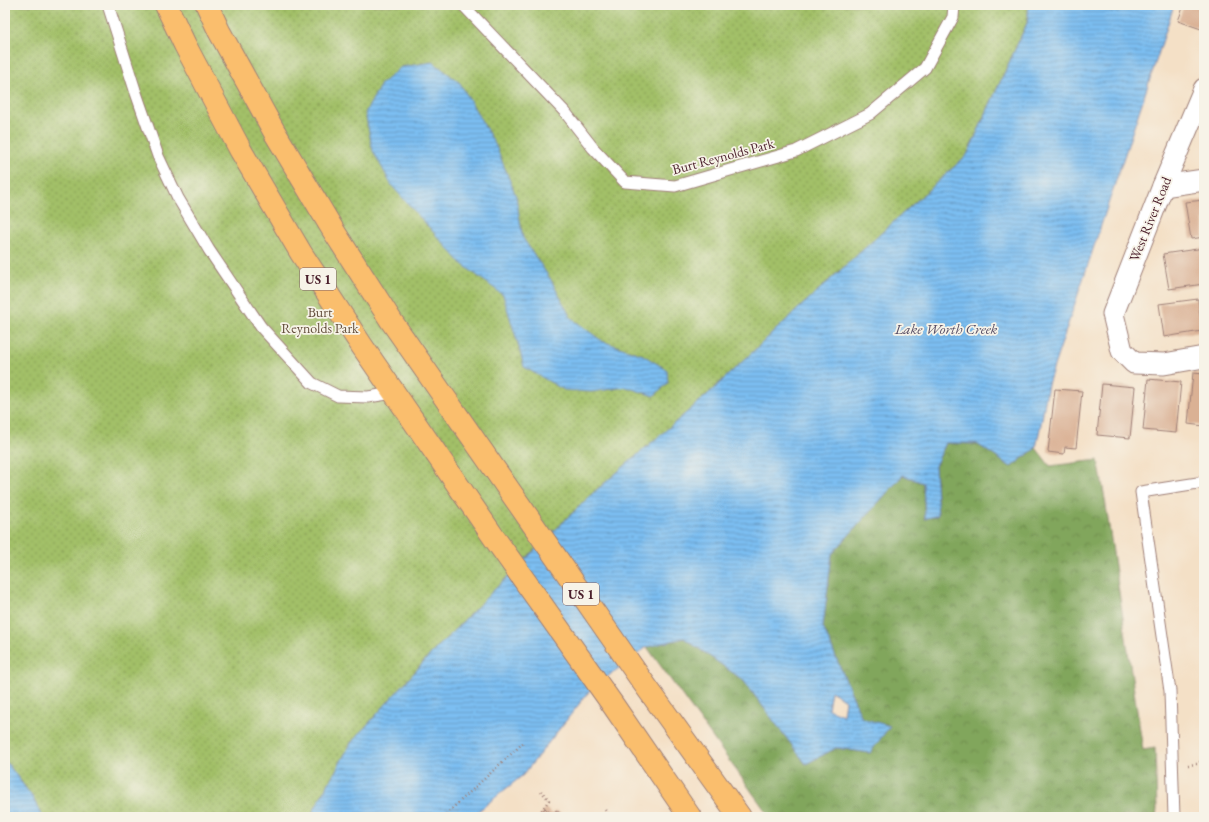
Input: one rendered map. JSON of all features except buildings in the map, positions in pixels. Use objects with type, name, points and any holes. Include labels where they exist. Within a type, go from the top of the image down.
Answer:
[{"type":"main road","name":"US 1","points":[[166,5],[185,45],[241,151],[301,253],[394,393],[690,817]]},
{"type":"main road","name":"US 1","points":[[207,5],[275,133],[333,230],[392,322],[640,678],[740,817]]},
{"type":"street","name":"West River Road","points":[[1204,89],[1163,186],[1113,314],[1122,351],[1134,363],[1164,364],[1204,358]]},
{"type":"street","points":[[1163,186],[1204,180]]},
{"type":"lane","points":[[108,5],[158,156],[178,198],[209,250],[261,327],[312,383],[338,396],[368,397],[394,393]]},
{"type":"lane","name":"Burt Reynolds Park","points":[[463,5],[565,112],[593,148],[625,182],[675,186],[796,151],[870,114],[925,68],[953,18],[954,5]]},
{"type":"lane","points":[[1174,817],[1170,692],[1141,492],[1204,482]]},
{"type":"path","points":[[443,817],[523,743]]},
{"type":"path","points":[[537,817],[549,800],[541,791]]},
{"type":"path","points":[[605,810],[610,817]]},
{"type":"green space","name":"Burt Reynolds Park","points":[[5,5],[1029,5],[1027,23],[967,155],[798,309],[707,395],[593,493],[483,601],[430,655],[351,743],[310,817],[42,817],[33,798],[5,760]]},
{"type":"green space","points":[[946,443],[977,444],[1011,467],[1036,448],[1050,466],[1098,460],[1143,750],[1155,748],[1156,817],[770,817],[647,647],[684,638],[743,680],[806,764],[836,748],[870,753],[862,718],[823,627],[832,554],[903,475],[923,483],[925,519],[938,515],[935,466]]},
{"type":"water","name":"Lake Worth Creek","points":[[1029,5],[1174,5],[1048,384],[1036,448],[1011,467],[977,444],[946,443],[935,466],[938,515],[925,519],[923,483],[903,475],[832,554],[823,627],[862,718],[890,726],[870,753],[836,748],[806,764],[743,680],[684,638],[647,647],[591,689],[523,775],[471,817],[310,817],[351,743],[430,655],[483,601],[593,493],[707,395],[798,309],[967,155],[1027,23]],"holes":[[[831,691],[845,700],[843,715],[828,709]]]},
{"type":"water","points":[[433,62],[460,83],[496,146],[516,196],[523,238],[551,280],[571,318],[602,341],[643,355],[667,370],[668,383],[654,396],[626,387],[591,392],[564,390],[524,367],[503,295],[462,264],[392,186],[373,151],[365,113],[381,84],[401,67]]},
{"type":"water","points":[[5,760],[33,798],[42,817],[5,817]]}]
